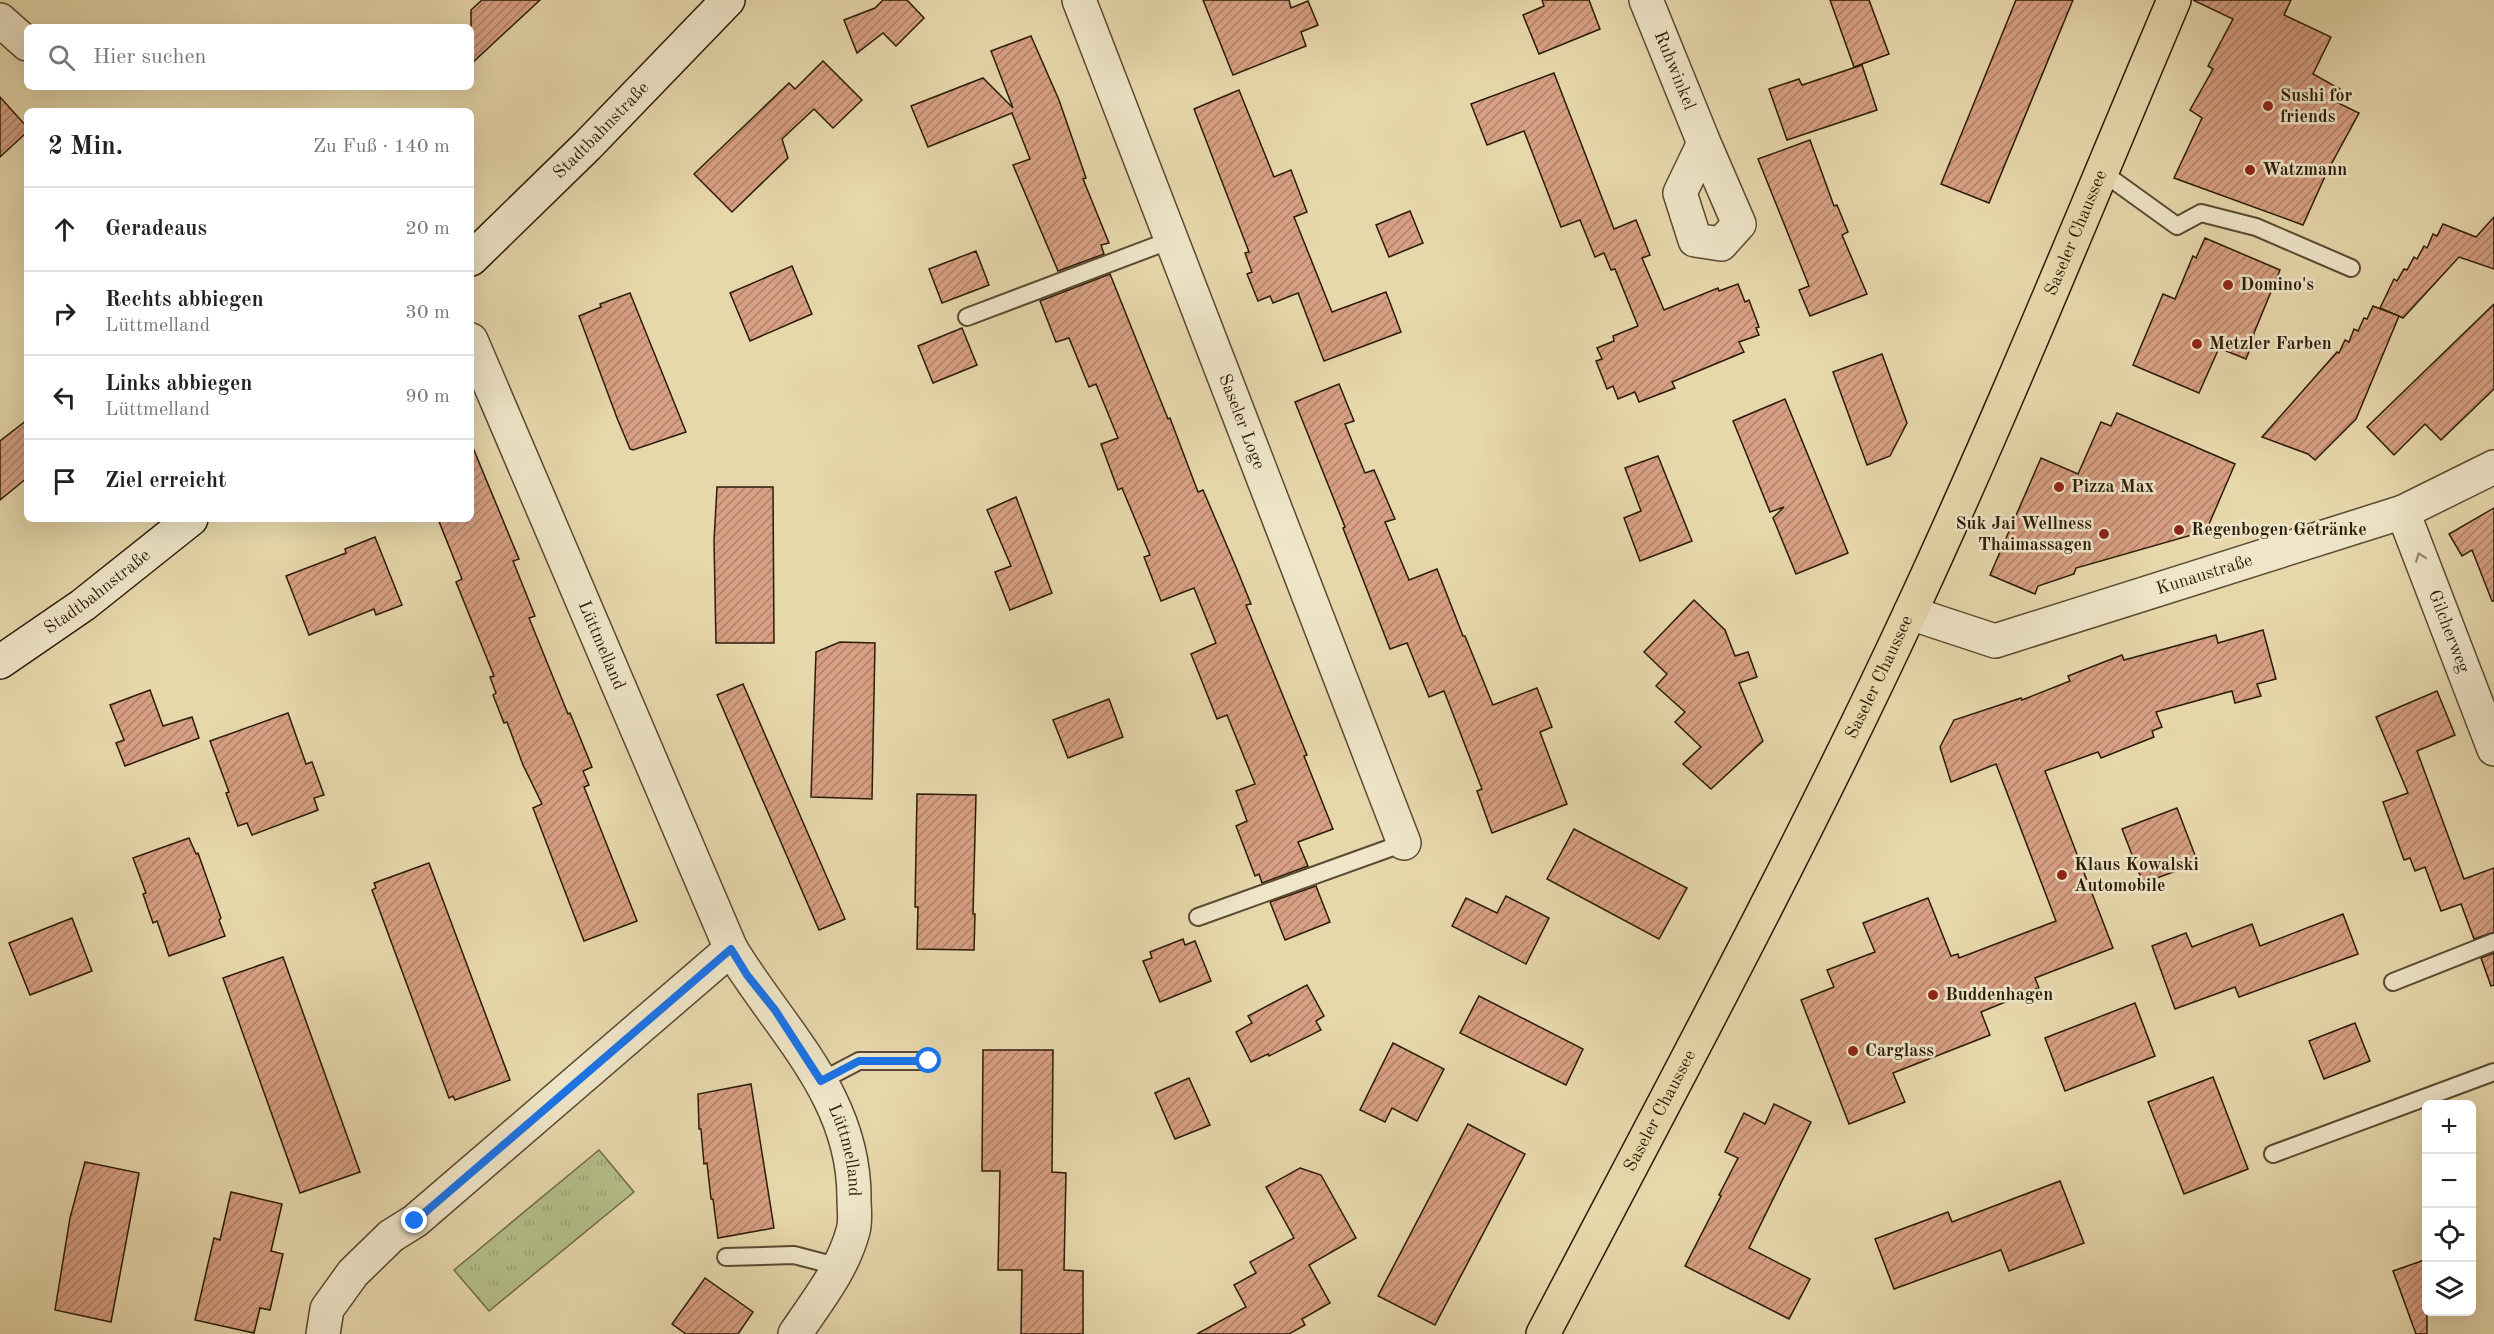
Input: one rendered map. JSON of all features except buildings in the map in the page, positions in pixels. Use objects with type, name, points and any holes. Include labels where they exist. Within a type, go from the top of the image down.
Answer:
[{"type":"main road","name":"Saseler Chaussee","points":[[1543,1334],[1765,909],[1910,613],[2030,343],[2174,0]]},
{"type":"street","name":"Stadtbahnstraße","points":[[474,256],[587,147],[728,0]]},
{"type":"street","name":"Saseler Loge","points":[[1079,0],[1404,843]]},
{"type":"street","name":"Ruhwinkel","points":[[1646,0],[1704,143]]},
{"type":"street","points":[[0,20],[24,41]]},
{"type":"street","name":"Lüttmelland","points":[[474,347],[731,949],[747,975],[775,1010],[829,1094],[850,1150],[854,1183],[854,1228],[840,1267],[795,1334]]},
{"type":"street","name":"Kunaustraße","points":[[1910,613],[1995,641],[2403,512],[2494,467]]},
{"type":"street","name":"Gilcherweg","points":[[2403,512],[2494,749]]},
{"type":"street","name":"Stadtbahnstraße","points":[[0,662],[83,605],[187,522]]},
{"type":"street","points":[[323,1334],[327,1309],[353,1274],[391,1236],[415,1221],[731,949]]},
{"type":"lane","points":[[2102,172],[2177,226],[2201,213],[2256,227],[2351,268]]},
{"type":"lane","points":[[967,318],[1172,240]]},
{"type":"lane","points":[[1198,917],[1404,843]]},
{"type":"lane","points":[[2392,982],[2494,942]]},
{"type":"lane","points":[[821,1081],[859,1061],[929,1061]]},
{"type":"lane","points":[[2273,1154],[2494,1072]]},
{"type":"lane","points":[[726,1257],[794,1255],[840,1267]]},
{"type":"green space","points":[[599,1150],[634,1192],[489,1311],[454,1270]]},
{"type":"place","name":"Sushi for friends","points":[[2268,106]]},
{"type":"place","name":"Watzmann","points":[[2250,170]]},
{"type":"place","name":"Domino's","points":[[2228,285]]},
{"type":"place","name":"Metzler Farben","points":[[2197,344]]},
{"type":"place","name":"Pizza Max","points":[[2059,487]]},
{"type":"place","name":"Regenbogen Getränke","points":[[2179,530]]},
{"type":"place","name":"Suk Jai Wellness Thaimassagen","points":[[2104,534]]},
{"type":"place","name":"Klaus Kowalski Automobile","points":[[2062,875]]},
{"type":"place","name":"Buddenhagen","points":[[1933,995]]},
{"type":"place","name":"Carglass","points":[[1853,1051]]},
{"type":"route","points":[[415,1221],[731,949],[747,975],[775,1010],[821,1081],[859,1061],[929,1061]]}]
